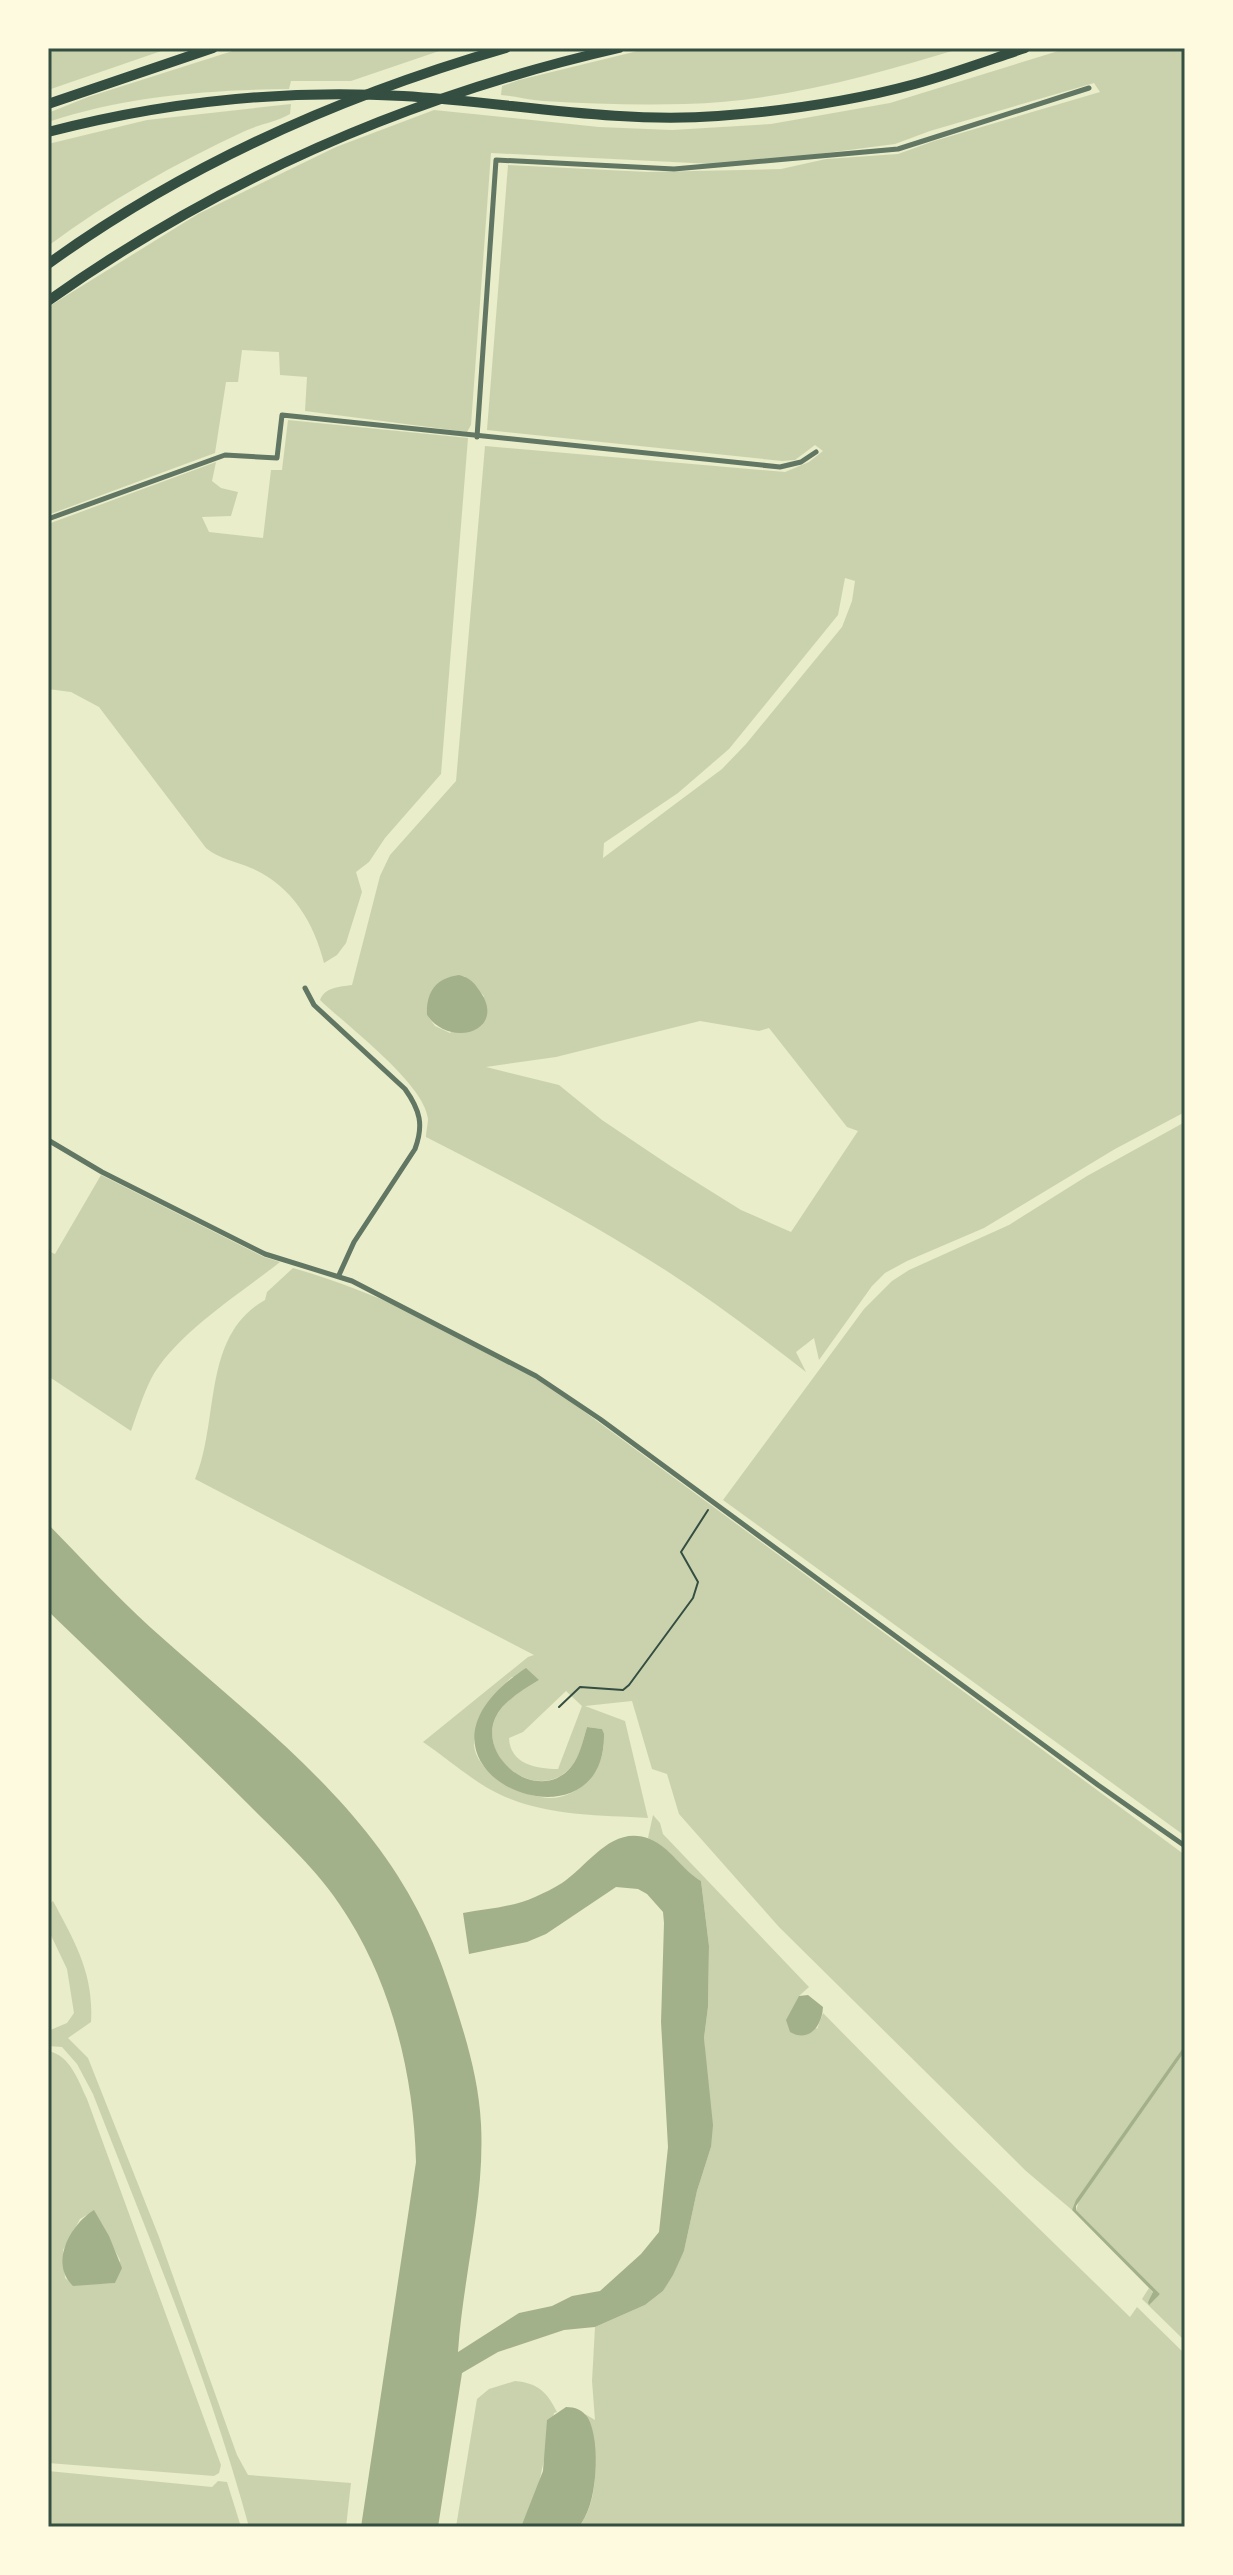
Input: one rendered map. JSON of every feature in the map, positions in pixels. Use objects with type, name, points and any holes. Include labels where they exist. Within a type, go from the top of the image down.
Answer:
[{"type":"highway","points":[[48,104],[213,48]]},
{"type":"highway","points":[[48,264],[98,229],[232,154],[319,113],[393,84],[506,48]]},
{"type":"highway","points":[[48,301],[118,253],[188,212],[320,146],[467,90],[619,48]]},
{"type":"highway","points":[[48,132],[184,104],[340,94],[403,96],[528,109],[716,116],[807,106],[915,84],[1025,48]]},
{"type":"street","points":[[477,437],[496,160],[674,169],[898,149],[1089,88]]},
{"type":"street","points":[[48,519],[225,455],[277,458],[282,415],[780,467],[801,462],[816,452]]},
{"type":"street","points":[[305,988],[314,1005],[405,1089],[421,1118],[421,1133],[415,1149],[354,1242],[339,1275]]},
{"type":"street","points":[[48,1140],[102,1172],[265,1254],[339,1275],[536,1376],[600,1419],[1185,1846]]},
{"type":"path","points":[[559,1707],[580,1687],[623,1690],[693,1598],[698,1582],[681,1552],[713,1502]]},
{"type":"shaded area","points":[[48,48],[170,48],[48,90]]},
{"type":"shaded area","points":[[242,48],[448,48],[351,81],[291,81],[289,89],[228,91],[137,100],[48,122],[48,113],[88,97]]},
{"type":"shaded area","points":[[650,48],[962,48],[790,93],[720,102],[596,104],[501,95],[502,86],[519,80]]},
{"type":"shaded area","points":[[1068,48],[1185,48],[1185,1112],[1115,1149],[984,1228],[885,1273],[872,1286],[819,1360],[814,1338],[796,1352],[806,1372],[708,1298],[646,1258],[565,1210],[426,1137],[428,1119],[414,1089],[383,1056],[320,1000],[329,990],[352,985],[380,876],[390,855],[456,781],[485,446],[785,472],[809,462],[823,451],[815,445],[795,460],[782,461],[487,430],[508,165],[648,172],[781,169],[826,159],[898,154],[1100,92],[1094,83],[895,144],[780,159],[713,164],[491,153],[471,425],[467,432],[305,411],[307,377],[280,375],[279,352],[242,350],[238,382],[226,382],[215,453],[48,515],[48,307],[198,214],[336,147],[434,110],[599,127],[672,130],[771,124],[890,103]],"holes":[[[845,578],[855,581],[852,601],[842,627],[746,744],[722,769],[603,858],[604,843],[678,793],[729,749],[838,615]],[[464,976],[484,996],[450,1033],[435,1026],[427,1015]],[[700,1021],[759,1031],[769,1028],[847,1127],[858,1131],[791,1232],[741,1210],[672,1167],[602,1120],[559,1085],[486,1067],[556,1057]]]},
{"type":"shaded area","points":[[291,104],[290,114],[245,131],[168,170],[119,198],[48,246],[48,144],[147,120]]},
{"type":"shaded area","points":[[288,420],[468,438],[441,774],[385,838],[369,862],[356,872],[362,892],[346,943],[337,955],[324,963],[307,919],[278,884],[206,848],[99,707],[71,692],[48,689],[48,524],[216,462],[212,481],[221,488],[238,492],[231,516],[202,517],[209,532],[263,538],[271,470],[282,470]]},
{"type":"shaded area","points":[[459,975],[479,990],[486,1004],[487,1016],[482,1025],[462,1033],[437,1026],[427,1015],[428,999],[434,988],[444,979]]},
{"type":"shaded area","points":[[1185,1122],[1185,1836],[723,1500],[864,1309],[892,1281],[909,1270],[1009,1225],[1087,1176]]},
{"type":"shaded area","points":[[101,1175],[264,1257],[280,1262],[175,1347],[151,1379],[131,1431],[48,1376],[48,1251],[55,1254]]},
{"type":"shaded area","points":[[293,1268],[327,1279],[428,1320],[555,1390],[1185,1855],[1185,2045],[1072,2210],[1026,2171],[779,1927],[679,1814],[667,1774],[652,1769],[632,1701],[585,1706],[625,1721],[648,1818],[573,1813],[518,1802],[481,1784],[423,1742],[534,1655],[195,1479],[203,1456],[221,1357],[231,1335],[245,1316],[265,1300],[267,1292]],"holes":[[[512,1677],[539,1680],[504,1705],[493,1726],[493,1743],[511,1770],[525,1778],[541,1781],[557,1778],[574,1763],[587,1727],[602,1729],[604,1741],[598,1765],[592,1776],[574,1792],[550,1798],[528,1794],[492,1775],[477,1756],[474,1745],[478,1731],[496,1695]],[[566,1691],[582,1706],[558,1769],[533,1766],[519,1759],[510,1747],[509,1738],[523,1732]]]},
{"type":"shaded area","points":[[48,1524],[137,1615],[261,1724],[332,1792],[393,1869],[418,1911],[442,1967],[463,2031],[480,2108],[480,2181],[458,2352],[519,2313],[552,2306],[572,2296],[600,2291],[641,2254],[659,2232],[668,2147],[661,2022],[663,1912],[647,1894],[638,1889],[616,1887],[546,1934],[527,1942],[469,1954],[463,1913],[509,1905],[542,1894],[562,1883],[602,1849],[624,1837],[636,1836],[657,1843],[701,1881],[709,1946],[704,2038],[713,2125],[711,2147],[697,2191],[684,2251],[663,2291],[645,2305],[595,2327],[564,2330],[498,2352],[462,2373],[438,2527],[361,2527],[416,2162],[406,2067],[378,1975],[339,1903],[303,1859],[48,1611]]},
{"type":"shaded area","points":[[526,1668],[539,1680],[500,1710],[493,1726],[493,1742],[511,1770],[525,1778],[541,1781],[557,1778],[571,1767],[587,1727],[602,1729],[604,1734],[595,1773],[571,1793],[540,1797],[509,1787],[484,1767],[474,1739],[486,1705]]},
{"type":"shaded area","points":[[653,1815],[660,1823],[663,1834],[809,1987],[799,1996],[817,2029],[823,2013],[1130,2317],[1137,2307],[1185,2354],[1185,2527],[578,2527],[585,2517],[594,2488],[595,2455],[585,2414],[595,2420],[592,2381],[595,2327],[645,2305],[663,2291],[684,2251],[697,2191],[711,2147],[704,2038],[709,1946],[701,1881],[648,1838]]},
{"type":"shaded area","points":[[53,1901],[81,1959],[91,2005],[91,2022],[68,2038],[88,2058],[159,2237],[237,2455],[248,2475],[351,2483],[346,2527],[249,2527],[197,2362],[93,2094],[77,2064],[62,2047],[48,2046],[48,2031],[67,2023],[74,2013],[67,1969],[48,1929],[48,1905]]},
{"type":"shaded area","points":[[808,1995],[823,2007],[822,2014],[813,2031],[797,2035],[790,2032],[786,2020],[799,1996]]},
{"type":"shaded area","points":[[1185,2045],[1185,2051],[1076,2206],[1076,2210],[1160,2294],[1149,2305],[1153,2292],[1072,2210]]},
{"type":"shaded area","points":[[48,2051],[56,2053],[68,2063],[87,2099],[221,2465],[219,2473],[214,2476],[48,2463]],"holes":[[[94,2211],[120,2260],[115,2283],[73,2285],[65,2278],[63,2250],[80,2219]]]},
{"type":"shaded area","points":[[1185,2051],[1185,2341],[1142,2299],[1149,2288],[1154,2294],[1148,2302],[1160,2294],[1076,2210],[1079,2201]]},
{"type":"shaded area","points":[[94,2210],[122,2268],[115,2283],[73,2286],[63,2267],[66,2245],[77,2225]]},
{"type":"shaded area","points":[[515,2381],[541,2390],[557,2412],[554,2413],[538,2488],[521,2527],[456,2527],[477,2399],[489,2389]]},
{"type":"shaded area","points":[[566,2407],[584,2413],[592,2429],[596,2458],[590,2505],[578,2527],[521,2527],[543,2471],[547,2420]]},
{"type":"shaded area","points":[[48,2471],[212,2487],[218,2481],[227,2482],[241,2527],[48,2527]]}]
